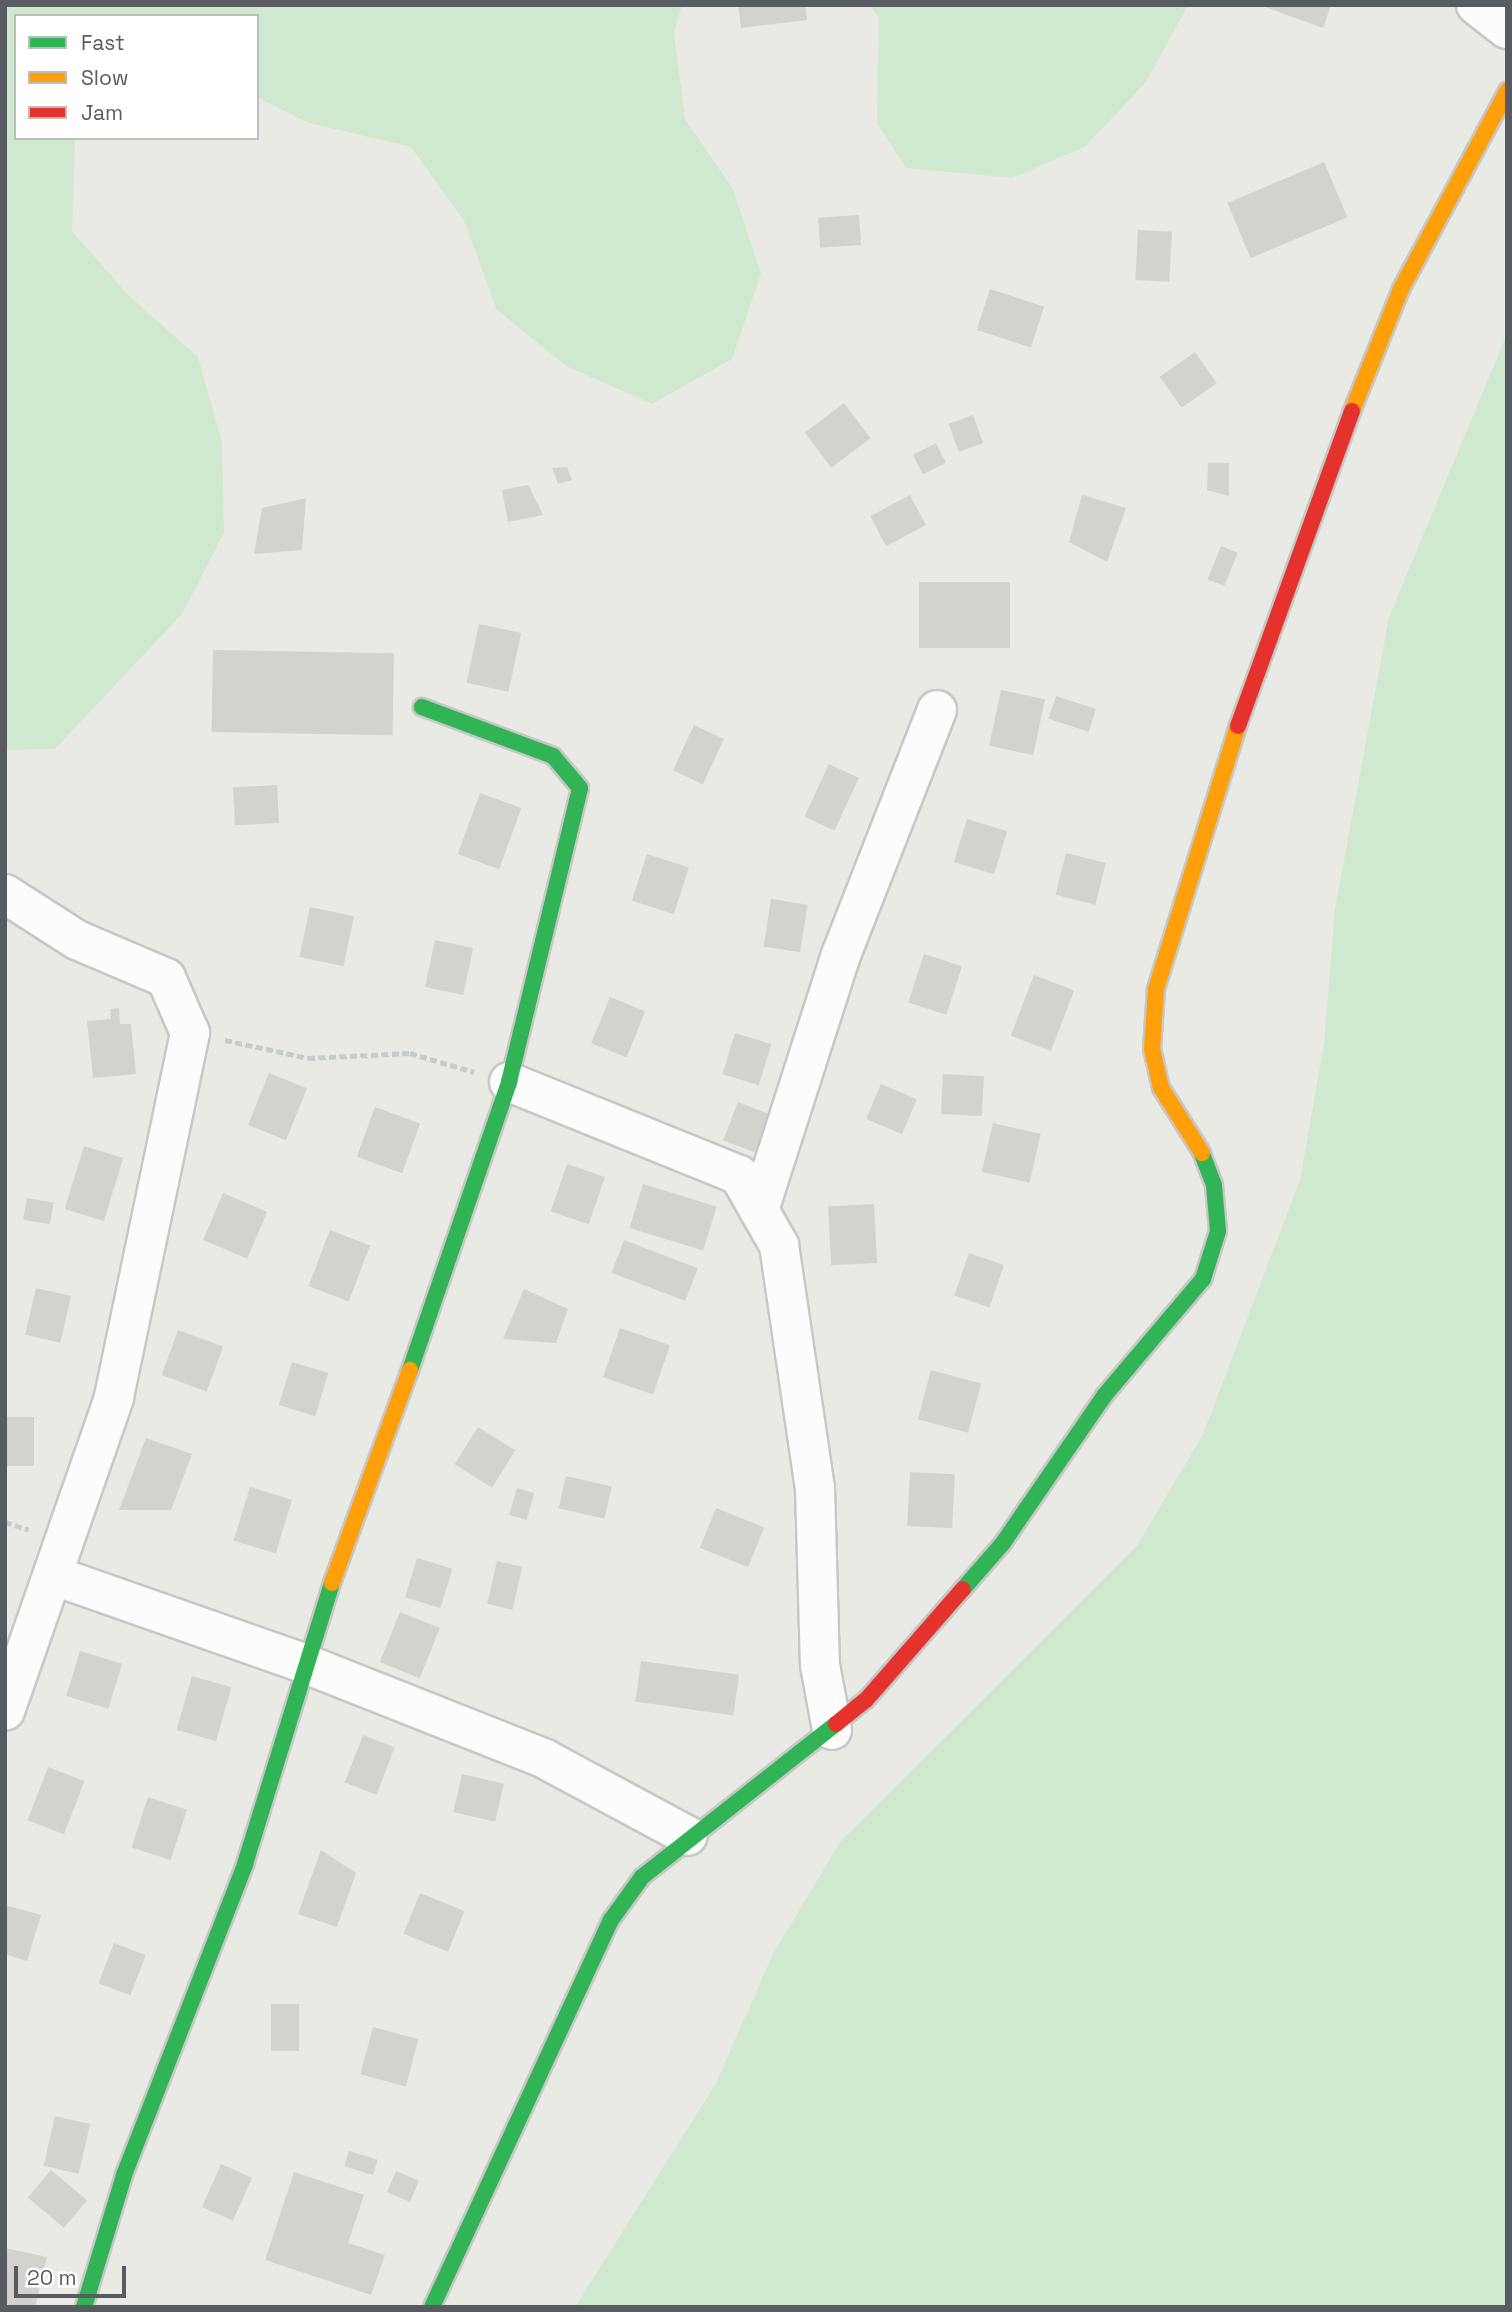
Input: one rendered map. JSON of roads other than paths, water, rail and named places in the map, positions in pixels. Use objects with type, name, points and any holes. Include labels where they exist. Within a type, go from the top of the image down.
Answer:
[{"type":"main road","points":[[432,2307],[611,1920],[642,1877],[688,1836],[832,1730],[866,1700],[1003,1543],[1104,1396],[1203,1279],[1218,1231],[1214,1185],[1193,1131],[1161,1088],[1152,1049],[1156,989],[1181,924],[1208,808],[1366,372],[1401,289],[1507,91]]},
{"type":"main road","points":[[84,2307],[124,2175],[245,1864],[303,1663],[509,1082],[580,788],[553,756],[422,707]]},
{"type":"street","points":[[1476,5],[1507,29]]},
{"type":"street","points":[[759,1210],[841,955],[937,710]]},
{"type":"street","points":[[5,894],[77,940],[166,978],[190,1033],[114,1398],[55,1576],[5,1711]]},
{"type":"street","points":[[509,1082],[739,1175],[779,1245],[815,1488],[821,1665],[832,1730]]},
{"type":"street","points":[[55,1576],[303,1663],[545,1759],[688,1836]]}]
